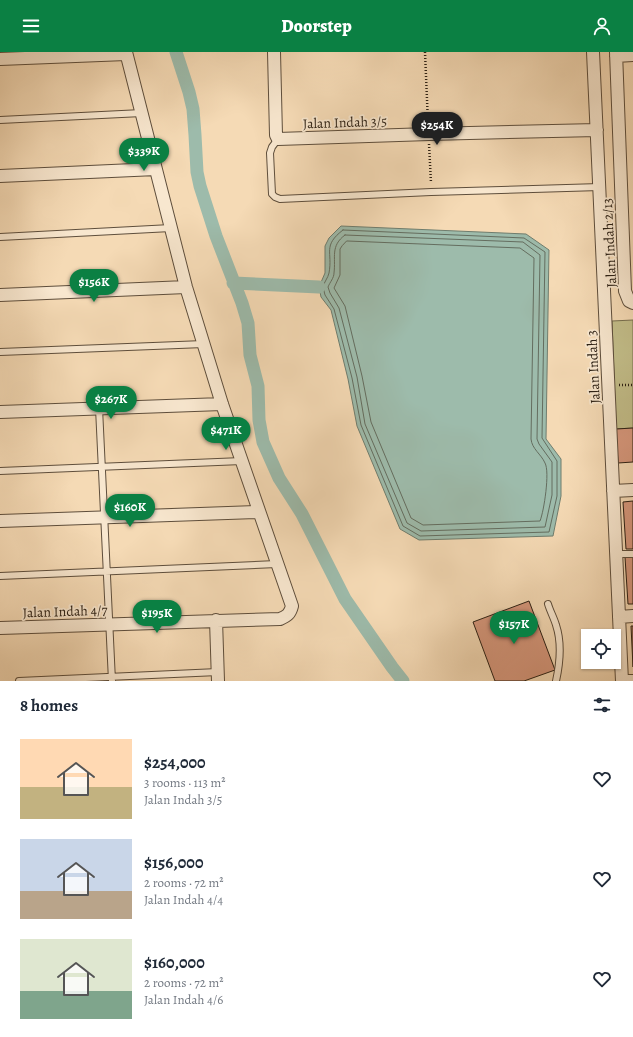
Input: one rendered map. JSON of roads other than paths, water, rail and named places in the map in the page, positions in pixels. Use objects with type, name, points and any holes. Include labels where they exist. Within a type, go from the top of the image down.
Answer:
[{"type":"street","points":[[274,52],[276,135],[278,139]]},
{"type":"street","name":"Jalan Indah 3","points":[[594,52],[619,617],[626,679]]},
{"type":"street","points":[[0,59],[126,53],[186,287],[222,404],[277,564]]},
{"type":"street","points":[[616,54],[633,55]]},
{"type":"street","name":"Jalan Indah 2/13","points":[[616,54],[627,179],[625,291],[629,301],[633,303]]},
{"type":"street","name":"Jalan Indah 3/5","points":[[278,139],[597,130]]},
{"type":"street","points":[[0,176],[156,169]]},
{"type":"street","points":[[0,295],[186,287]]},
{"type":"street","points":[[0,412],[222,404]]},
{"type":"street","points":[[614,492],[633,490]]},
{"type":"street","points":[[0,521],[259,512]]},
{"type":"street","name":"Jalan Indah 4/7","points":[[0,628],[280,618],[287,616],[291,612],[292,606],[277,564]]},
{"type":"street","points":[[619,617],[633,616]]},
{"type":"street","points":[[216,620],[218,677]]},
{"type":"lane","points":[[0,120],[142,113]]},
{"type":"lane","points":[[278,139],[272,147],[270,153],[272,194],[280,199],[431,192],[600,187]]},
{"type":"lane","points":[[0,237],[171,228]]},
{"type":"lane","points":[[0,352],[204,344]]},
{"type":"lane","points":[[99,408],[112,679]]},
{"type":"lane","points":[[0,471],[242,461]]},
{"type":"lane","points":[[616,554],[633,554]]},
{"type":"lane","points":[[0,576],[277,564]]},
{"type":"lane","points":[[548,604],[556,625],[560,646],[560,666],[556,681]]},
{"type":"lane","points":[[19,681],[218,677]]},
{"type":"water","points":[[341,226],[526,234],[549,250],[546,439],[561,459],[561,496],[553,536],[419,540],[400,529],[357,426],[348,379],[331,310],[321,297],[319,287],[325,273],[325,246],[329,238]]},
{"type":"waterway","points":[[176,52],[193,109],[197,172],[200,186],[216,236],[242,303],[248,323],[250,355],[258,386],[259,420],[263,442],[279,478],[302,514],[345,599],[403,681]]},
{"type":"waterway","points":[[233,283],[319,287]]}]
